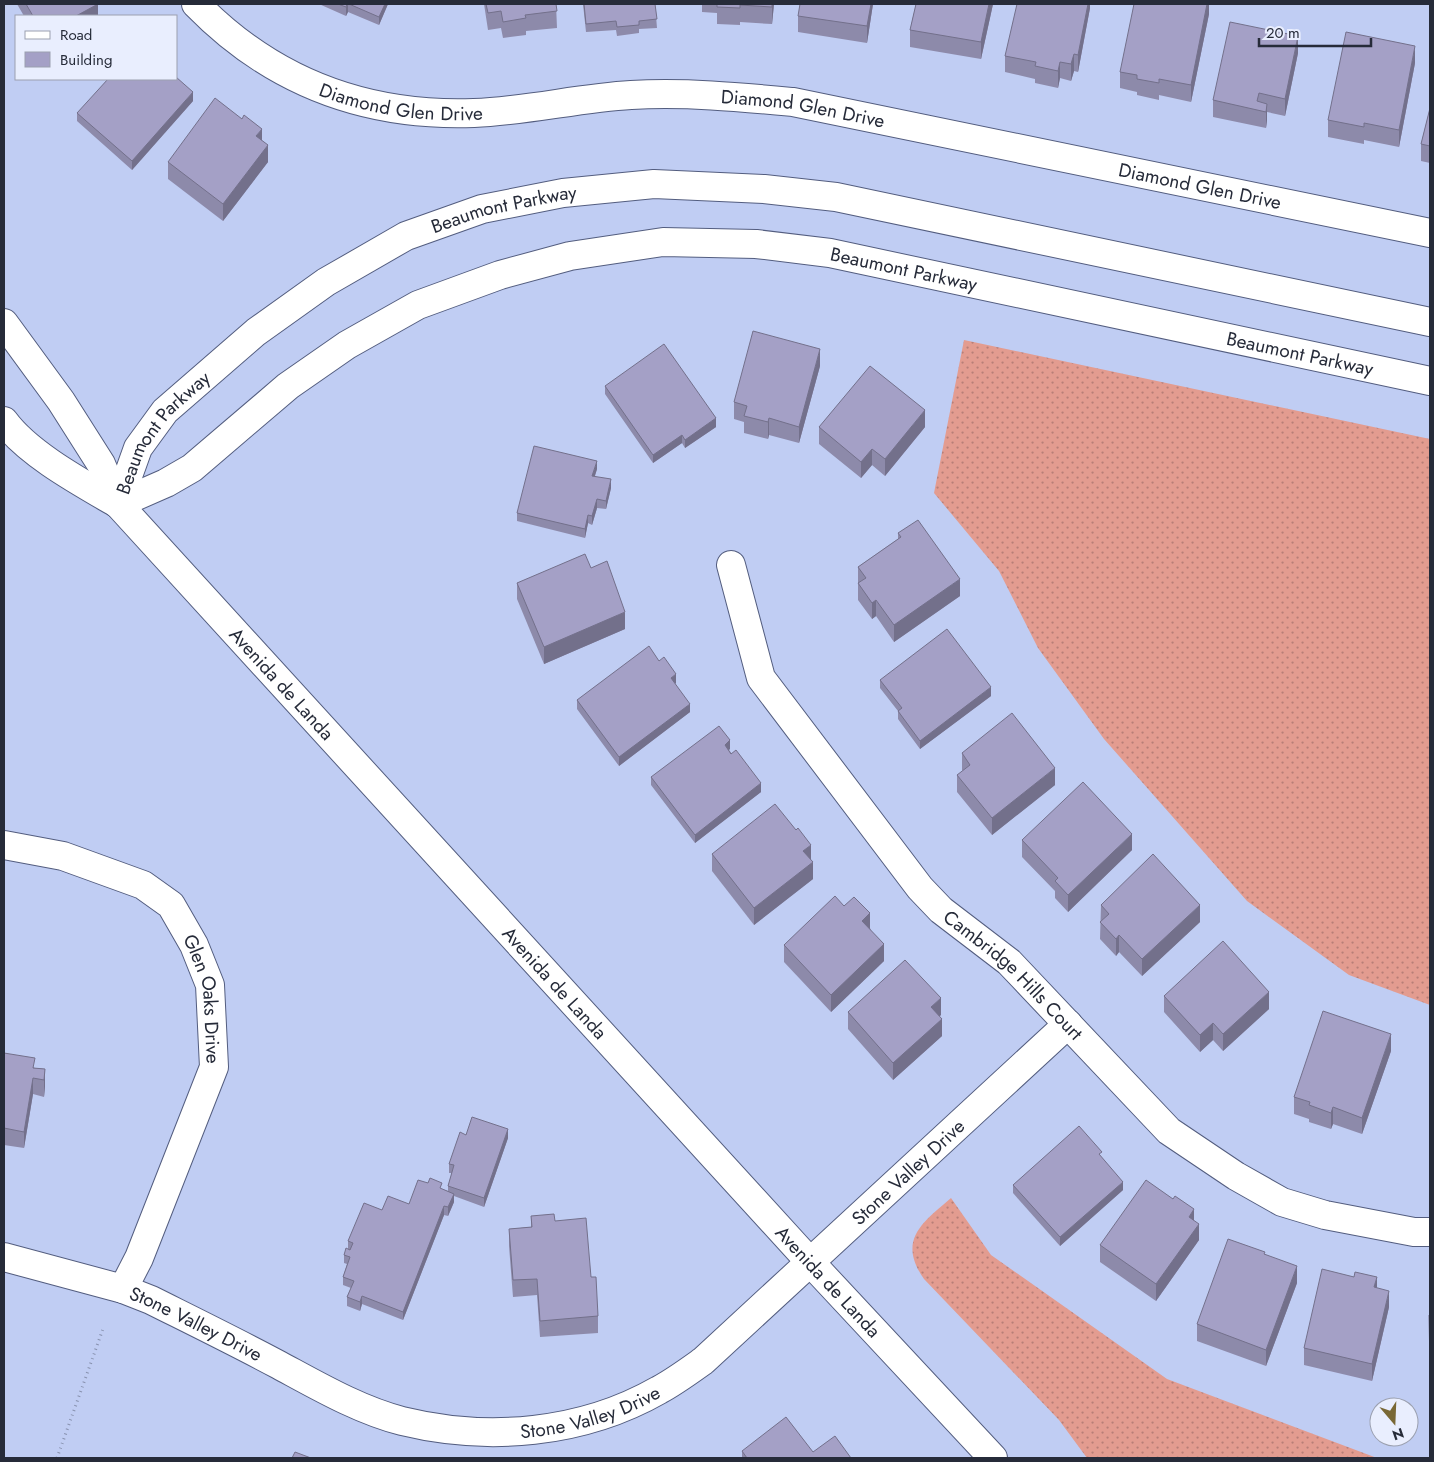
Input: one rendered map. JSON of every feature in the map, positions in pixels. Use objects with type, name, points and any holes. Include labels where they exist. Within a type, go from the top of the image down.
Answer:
[{"type":"street","name":"Diamond Glen Drive","points":[[196,4],[219,28],[260,60],[313,87],[367,105],[423,114],[467,114],[631,95],[712,94],[794,102],[1430,233]]},
{"type":"street","name":"Beaumont Parkway","points":[[118,504],[138,448],[165,411],[256,332],[326,282],[406,236],[482,209],[563,192],[654,184],[764,188],[836,197],[1430,322]]},
{"type":"street","name":"Beaumont Parkway","points":[[118,504],[166,483],[192,468],[288,386],[346,345],[418,305],[500,275],[570,256],[663,242],[756,244],[830,253],[1430,381]]},
{"type":"street","name":"Avenida de Landa","points":[[4,323],[76,424],[101,464],[118,504]]},
{"type":"street","name":"Avenida de Landa","points":[[4,421],[12,432],[70,476],[118,504],[811,1263],[993,1458]]},
{"type":"street","name":"Cambridge Hills Court","points":[[731,565],[761,678],[920,888],[941,910],[1009,962],[1169,1131],[1236,1176],[1274,1198],[1324,1215],[1414,1232],[1430,1232]]},
{"type":"street","name":"Glen Oaks Drive","points":[[4,845],[62,856],[143,885],[171,905],[194,945],[210,985],[214,1067],[140,1258],[123,1289]]},
{"type":"street","name":"Stone Valley Drive","points":[[4,1257],[123,1289],[151,1300],[346,1401],[401,1421],[452,1430],[503,1433],[559,1427],[608,1413],[659,1391],[704,1361],[1068,1024]]},
{"type":"path","points":[[57,1458],[104,1326]]},
{"type":"shaded area","points":[[964,340],[1430,439],[1430,1005],[1349,975],[1247,901],[1104,739],[1038,648],[999,571],[934,493]]},
{"type":"shaded area","points":[[951,1198],[991,1255],[1167,1379],[1377,1458],[1087,1458],[1059,1420],[924,1279],[916,1265],[913,1243],[916,1233]]},
{"type":"building","points":[[26,4],[98,4],[78,15],[32,15]]},
{"type":"building","points":[[349,4],[385,4],[379,17]]},
{"type":"building","points":[[486,4],[556,4],[557,11],[525,15],[526,18],[503,22],[501,11],[488,13]]},
{"type":"building","points":[[584,4],[655,4],[657,19],[639,21],[639,25],[617,27],[616,21],[586,24]]},
{"type":"building","points":[[717,4],[772,4],[772,7],[740,5],[740,8],[717,7]]},
{"type":"building","points":[[800,4],[871,4],[867,26],[798,16]]},
{"type":"building","points":[[916,4],[989,4],[981,42],[910,30]]},
{"type":"building","points":[[1017,4],[1088,4],[1078,55],[1074,54],[1071,64],[1060,62],[1058,71],[1035,66],[1036,62],[1005,56]]},
{"type":"building","points":[[1134,4],[1207,4],[1191,85],[1159,79],[1159,83],[1137,79],[1137,75],[1120,72]]},
{"type":"building","points":[[1230,22],[1298,36],[1285,99],[1259,93],[1257,101],[1267,104],[1266,112],[1213,100]]},
{"type":"building","points":[[1346,32],[1415,46],[1399,130],[1364,123],[1364,127],[1328,120]]},
{"type":"building","points":[[178,79],[193,92],[132,161],[77,113],[107,80]]},
{"type":"building","points":[[215,98],[242,119],[244,115],[262,129],[256,136],[268,145],[223,204],[168,162]]},
{"type":"building","points":[[1430,108],[1430,146],[1421,144]]},
{"type":"building","points":[[753,331],[820,349],[799,427],[769,418],[768,422],[744,416],[747,406],[734,402]]},
{"type":"building","points":[[664,344],[716,418],[685,440],[682,435],[653,455],[605,386]]},
{"type":"building","points":[[870,366],[925,410],[885,459],[872,449],[861,462],[819,427]]},
{"type":"building","points":[[534,446],[597,461],[592,476],[611,479],[606,501],[597,499],[592,516],[588,515],[585,529],[517,513]]},
{"type":"building","points":[[918,520],[960,579],[894,625],[876,600],[872,603],[858,583],[866,578],[858,567],[901,537],[898,533]]},
{"type":"building","points":[[585,554],[591,568],[607,561],[625,612],[544,647],[517,583]]},
{"type":"building","points":[[947,629],[991,687],[920,741],[898,711],[902,708],[880,680]]},
{"type":"building","points":[[649,646],[659,661],[664,657],[676,674],[671,678],[690,704],[619,757],[577,700]]},
{"type":"building","points":[[1012,713],[1055,768],[992,818],[957,775],[970,765],[962,753]]},
{"type":"building","points":[[719,726],[730,740],[725,745],[731,754],[736,750],[761,783],[695,835],[651,777]]},
{"type":"building","points":[[1083,782],[1132,834],[1068,895],[1055,881],[1058,878],[1022,840]]},
{"type":"building","points":[[775,804],[811,845],[803,851],[813,862],[754,908],[712,854]]},
{"type":"building","points":[[1153,854],[1200,905],[1142,959],[1119,935],[1116,939],[1100,922],[1109,914],[1101,905]]},
{"type":"building","points":[[835,896],[844,906],[854,897],[870,913],[862,921],[884,944],[831,995],[784,945]]},
{"type":"building","points":[[1223,941],[1269,992],[1223,1034],[1213,1023],[1200,1035],[1164,996]]},
{"type":"building","points":[[905,960],[941,998],[931,1007],[942,1019],[893,1063],[848,1012]]},
{"type":"building","points":[[1323,1011],[1391,1034],[1362,1118],[1333,1107],[1331,1113],[1309,1105],[1310,1102],[1294,1097]]},
{"type":"building","points":[[4,1053],[35,1058],[33,1068],[45,1069],[44,1080],[33,1078],[24,1132],[4,1128]]},
{"type":"building","points":[[472,1117],[508,1129],[484,1198],[448,1186],[454,1165],[449,1164],[460,1132],[466,1135]]},
{"type":"building","points":[[1079,1126],[1102,1152],[1099,1154],[1123,1182],[1060,1237],[1013,1185]]},
{"type":"building","points":[[430,1178],[442,1183],[440,1188],[454,1194],[448,1207],[444,1206],[403,1312],[362,1296],[360,1302],[347,1297],[354,1281],[343,1277],[350,1257],[344,1255],[346,1248],[350,1250],[353,1243],[348,1241],[364,1203],[382,1210],[388,1196],[409,1204],[418,1180],[428,1183]]},
{"type":"building","points":[[1146,1180],[1173,1199],[1175,1196],[1194,1209],[1189,1217],[1199,1224],[1156,1284],[1100,1245]]},
{"type":"building","points":[[554,1214],[555,1221],[586,1218],[591,1277],[596,1277],[598,1316],[540,1321],[537,1279],[513,1280],[509,1229],[532,1227],[531,1216]]},
{"type":"building","points":[[1228,1239],[1297,1266],[1266,1350],[1197,1324]]},
{"type":"building","points":[[1322,1269],[1354,1277],[1355,1272],[1377,1277],[1374,1287],[1389,1291],[1372,1364],[1304,1348]]},
{"type":"building","points":[[1429,1315],[1430,1315],[1430,1368]]},
{"type":"building","points":[[786,1417],[813,1452],[835,1436],[851,1458],[747,1458],[742,1451]]},
{"type":"building","points":[[295,1452],[311,1458],[292,1458]]}]
